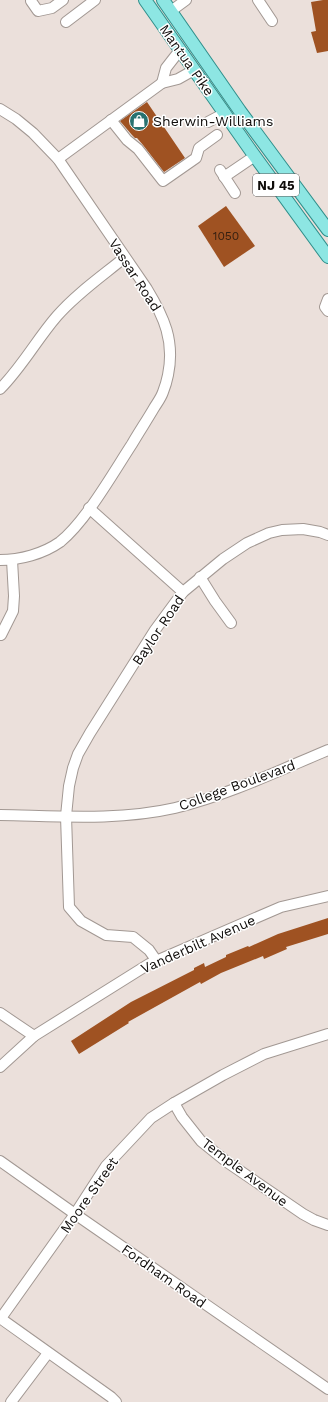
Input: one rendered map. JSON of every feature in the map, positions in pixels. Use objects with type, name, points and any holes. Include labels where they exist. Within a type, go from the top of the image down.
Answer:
[{"type":"main road","name":"Mantua Pike","points":[[145,0],[328,257]]},
{"type":"main road","name":"Mantua Pike","points":[[163,0],[240,111],[328,230]]},
{"type":"street","points":[[31,0],[38,11],[52,8],[64,0]]},
{"type":"street","points":[[66,22],[94,0]]},
{"type":"street","points":[[171,11],[186,0]]},
{"type":"street","points":[[258,0],[272,21]]},
{"type":"street","points":[[162,83],[166,68],[180,50]]},
{"type":"street","points":[[58,159],[162,83],[178,79],[194,70]]},
{"type":"street","name":"Vassar Road","points":[[0,109],[16,119],[33,133],[58,159],[160,310],[168,333],[170,354],[168,374],[163,393],[90,508],[72,530],[60,541],[46,550],[12,560],[0,560]]},
{"type":"street","points":[[208,122],[225,113]]},
{"type":"street","points":[[111,120],[127,140],[138,149],[163,181],[196,158],[199,148],[217,135]]},
{"type":"street","points":[[234,193],[222,173],[255,156]]},
{"type":"street","points":[[0,389],[15,372],[43,332],[58,314],[82,292],[124,258]]},
{"type":"street","points":[[328,299],[325,307],[328,311]]},
{"type":"street","points":[[90,508],[183,592]]},
{"type":"street","name":"Baylor Road","points":[[156,960],[149,950],[133,937],[106,935],[81,922],[69,907],[66,816],[69,786],[78,754],[155,630],[183,592],[200,577],[247,543],[269,533],[282,530],[303,529],[328,535]]},
{"type":"street","points":[[1,635],[13,611],[14,596],[12,560]]},
{"type":"street","points":[[200,577],[231,623]]},
{"type":"street","name":"College Boulevard","points":[[0,815],[66,816],[82,818],[128,815],[174,808],[206,799],[328,750]]},
{"type":"street","name":"Vanderbilt Avenue","points":[[0,1067],[34,1036],[156,960],[281,907],[328,896]]},
{"type":"street","points":[[0,1013],[34,1036]]},
{"type":"street","name":"Moore Street","points":[[0,1318],[75,1214],[106,1166],[151,1118],[174,1103],[264,1054],[328,1034]]},
{"type":"street","name":"Temple Avenue","points":[[174,1103],[182,1117],[201,1141],[227,1162],[303,1214],[328,1225]]},
{"type":"street","name":"Fordham Road","points":[[0,1161],[328,1389]]},
{"type":"street","points":[[0,1318],[116,1402]]},
{"type":"street","points":[[11,1402],[48,1353]]},
{"type":"building","points":[[328,0],[328,51],[317,53],[311,32],[316,31],[311,2]]},
{"type":"building","points":[[147,102],[185,158],[164,172],[137,138],[132,135],[120,121]]},
{"type":"building","points":[[226,206],[255,246],[224,267],[198,226]]},
{"type":"building","points":[[328,918],[328,934],[286,947],[287,949],[264,959],[263,956],[221,973],[201,984],[200,982],[128,1022],[129,1023],[79,1054],[71,1041],[131,1002],[194,970],[194,968],[204,963],[205,967],[226,957],[226,955],[278,934]]},
{"type":"place","name":"Sherwin-Williams","points":[[139,121]]}]
